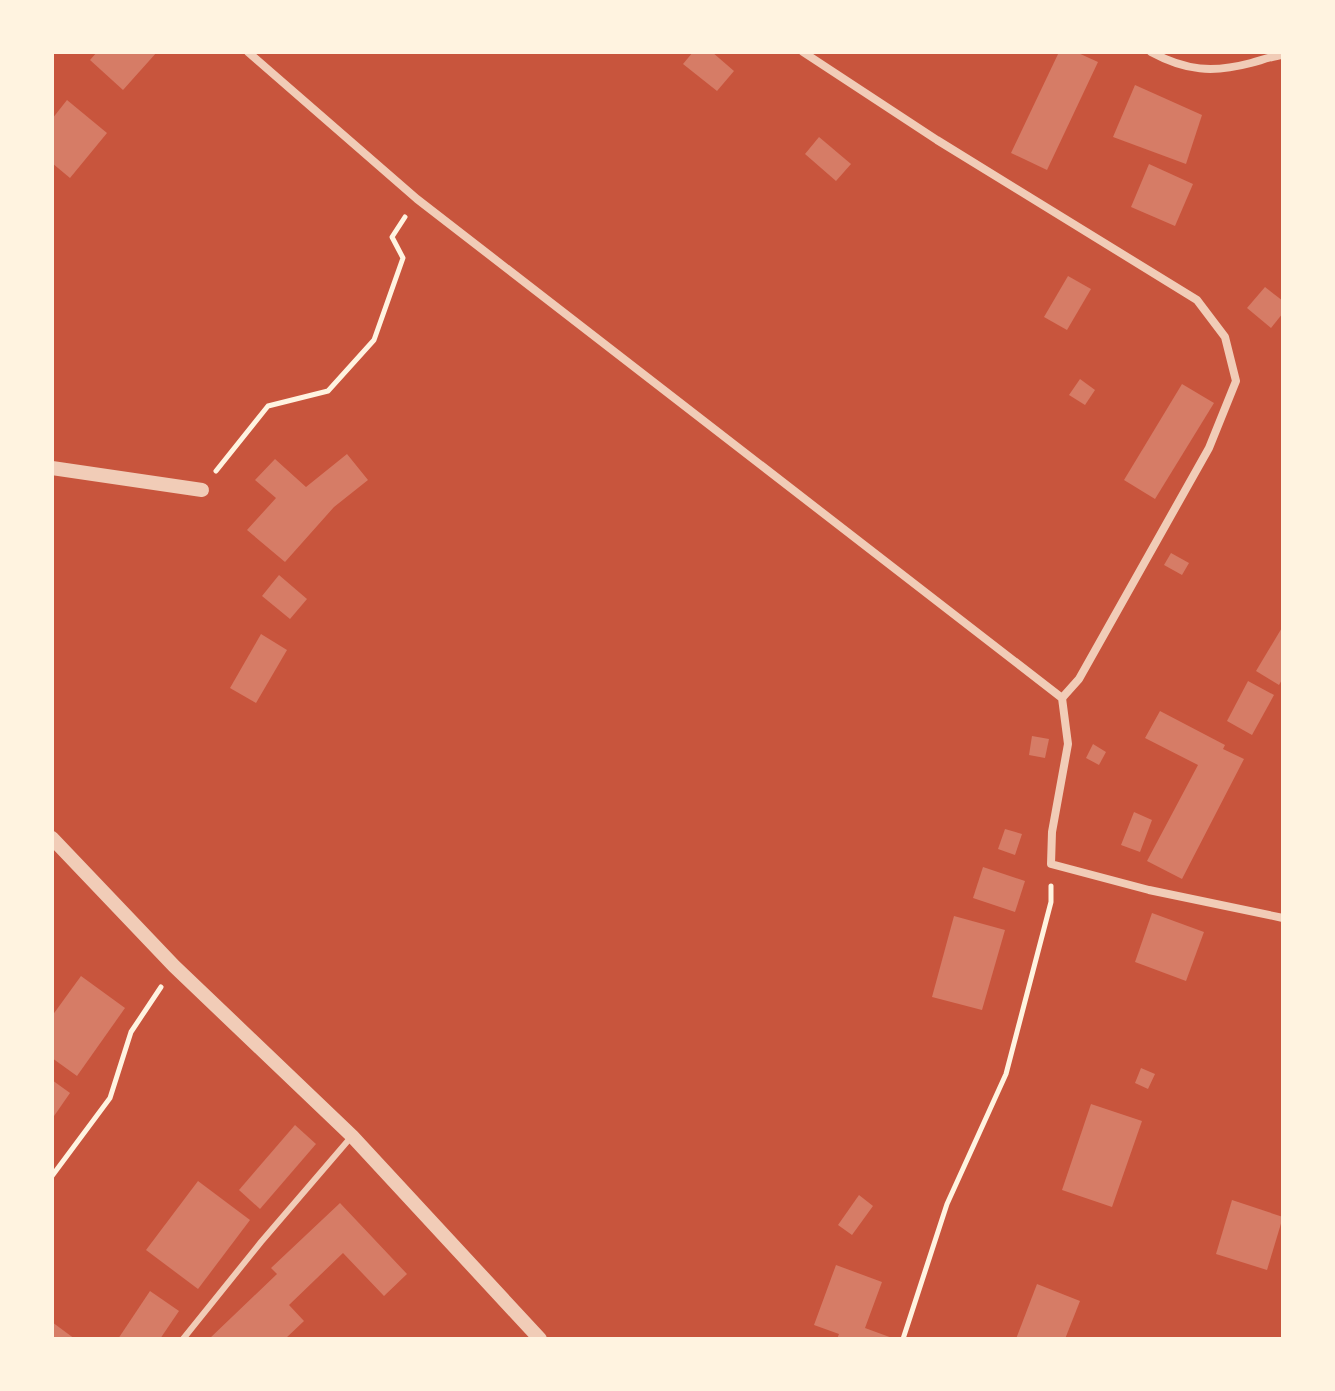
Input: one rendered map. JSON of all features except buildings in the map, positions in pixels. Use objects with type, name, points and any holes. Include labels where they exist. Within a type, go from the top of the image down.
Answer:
[{"type":"street","points":[[248,52],[417,199],[1062,698],[1068,744],[1052,832],[1051,864],[1149,890],[1283,918]]},
{"type":"street","points":[[803,52],[937,140],[1197,300],[1225,337],[1236,381],[1209,448],[1079,679],[1062,698]]},
{"type":"street","points":[[1151,52],[1167,61],[1200,70],[1283,55]]},
{"type":"street","points":[[52,468],[202,490]]},
{"type":"street","points":[[52,838],[174,966],[352,1136],[540,1339]]},
{"type":"lane","points":[[183,1339],[352,1136]]},
{"type":"path","points":[[202,490],[268,406],[328,391],[374,340],[403,258],[392,237],[417,199]]},
{"type":"path","points":[[903,1339],[947,1204],[1006,1074],[1051,902],[1051,864]]},
{"type":"path","points":[[52,1176],[110,1098],[131,1032],[174,966]]}]
